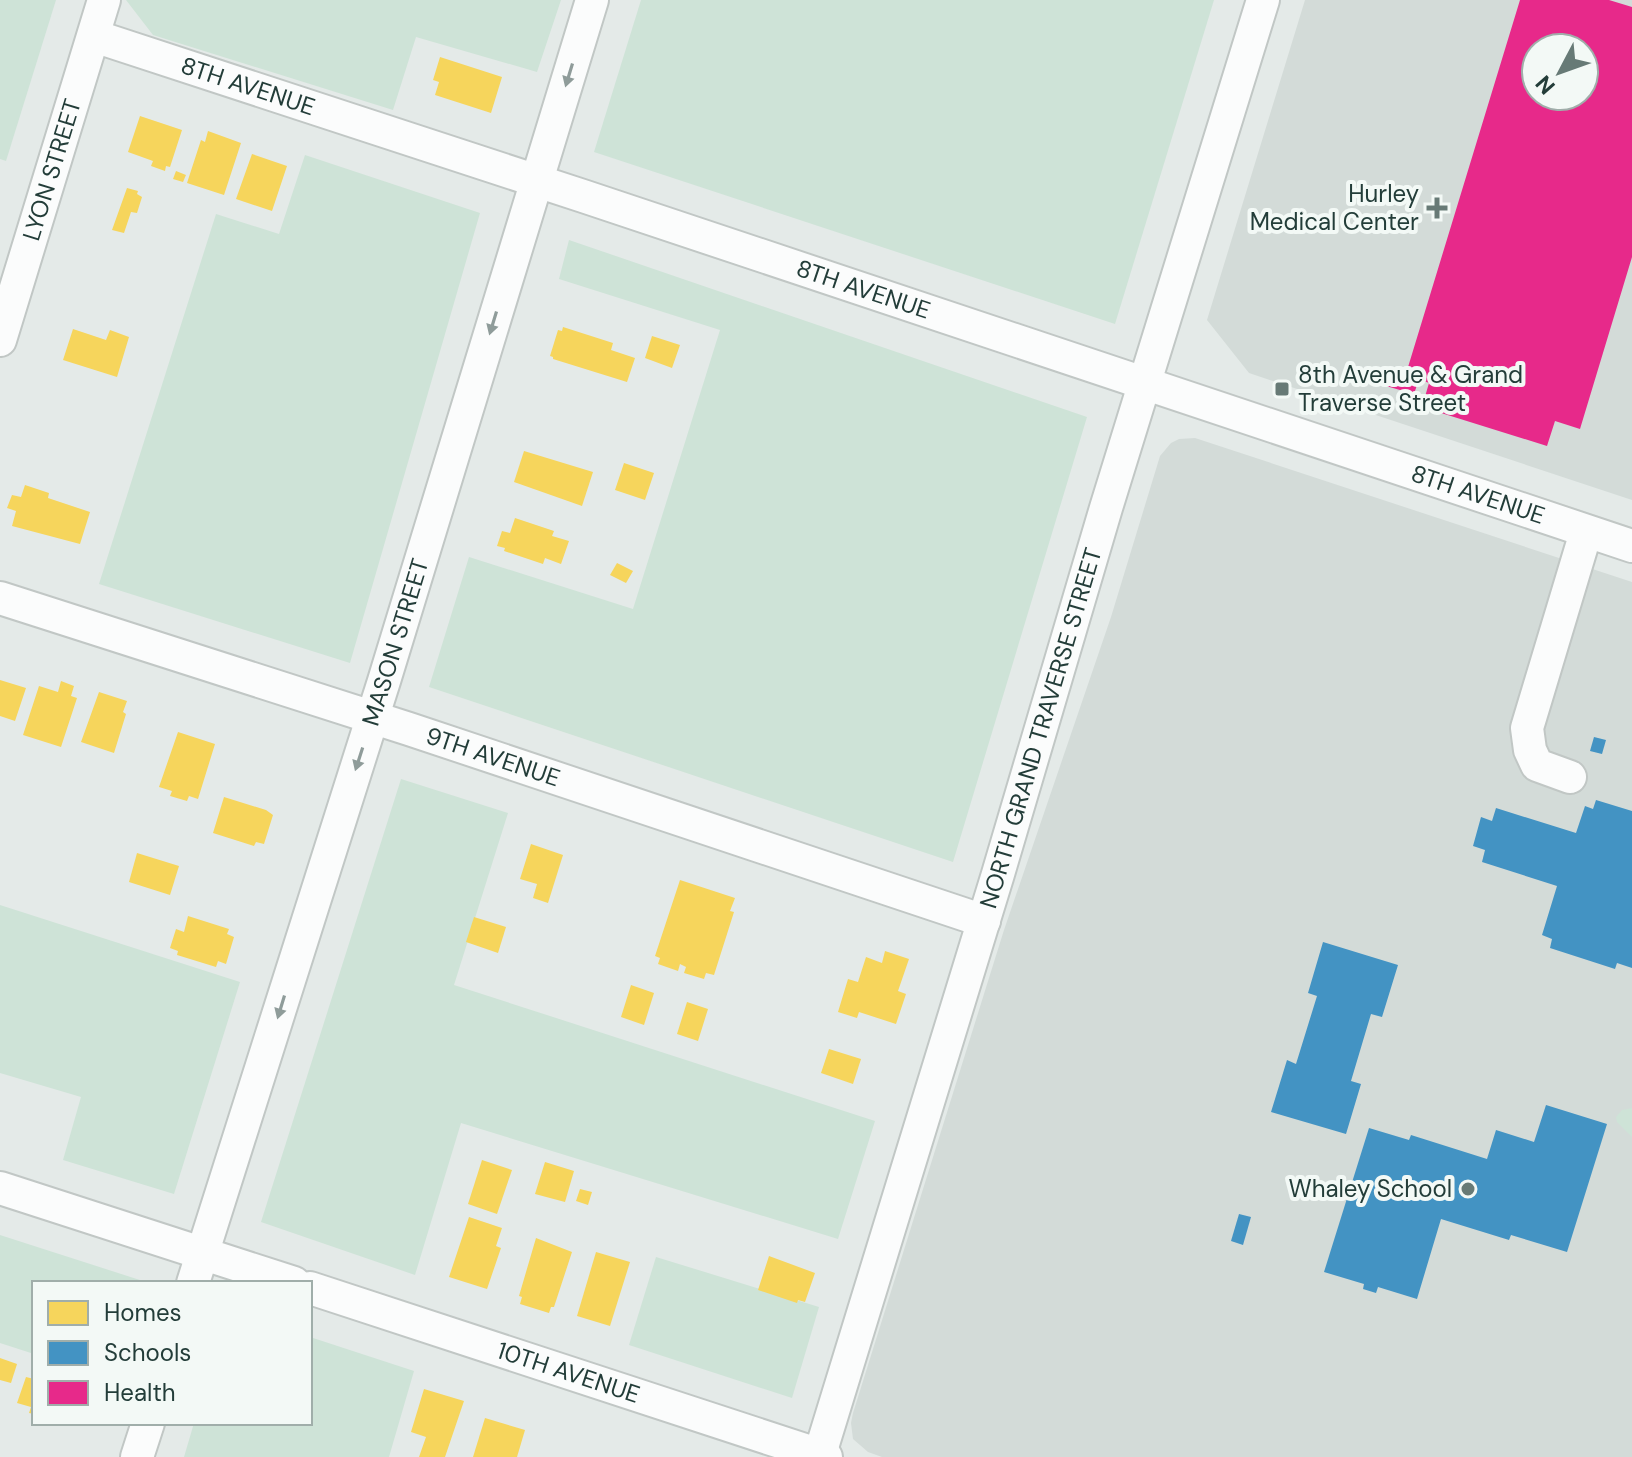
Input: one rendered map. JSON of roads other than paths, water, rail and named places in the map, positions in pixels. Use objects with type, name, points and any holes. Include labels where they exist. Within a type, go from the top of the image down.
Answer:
[{"type":"street","name":"LYON STREET","points":[[0,340],[104,0]]},
{"type":"street","name":"MASON STREET","points":[[197,1268],[372,717],[592,0]]},
{"type":"street","name":"NORTH GRAND TRAVERSE STREET","points":[[822,1456],[1143,385],[1263,0]]},
{"type":"street","name":"8TH AVENUE","points":[[94,36],[1632,546]]},
{"type":"street","points":[[1570,777],[1537,765],[1530,750],[1527,728],[1586,532]]},
{"type":"street","name":"9TH AVENUE","points":[[0,598],[372,717],[984,921]]},
{"type":"street","points":[[0,1188],[197,1268],[281,1281]]},
{"type":"street","name":"10TH AVENUE","points":[[312,1289],[822,1456]]},
{"type":"street","points":[[137,1457],[147,1425]]},
{"type":"place","name":"Hurley Medical Center","points":[[1437,208]]},
{"type":"place","name":"8th Avenue & Grand Traverse Street","points":[[1282,389]]},
{"type":"place","name":"Whaley School","points":[[1468,1189]]}]
